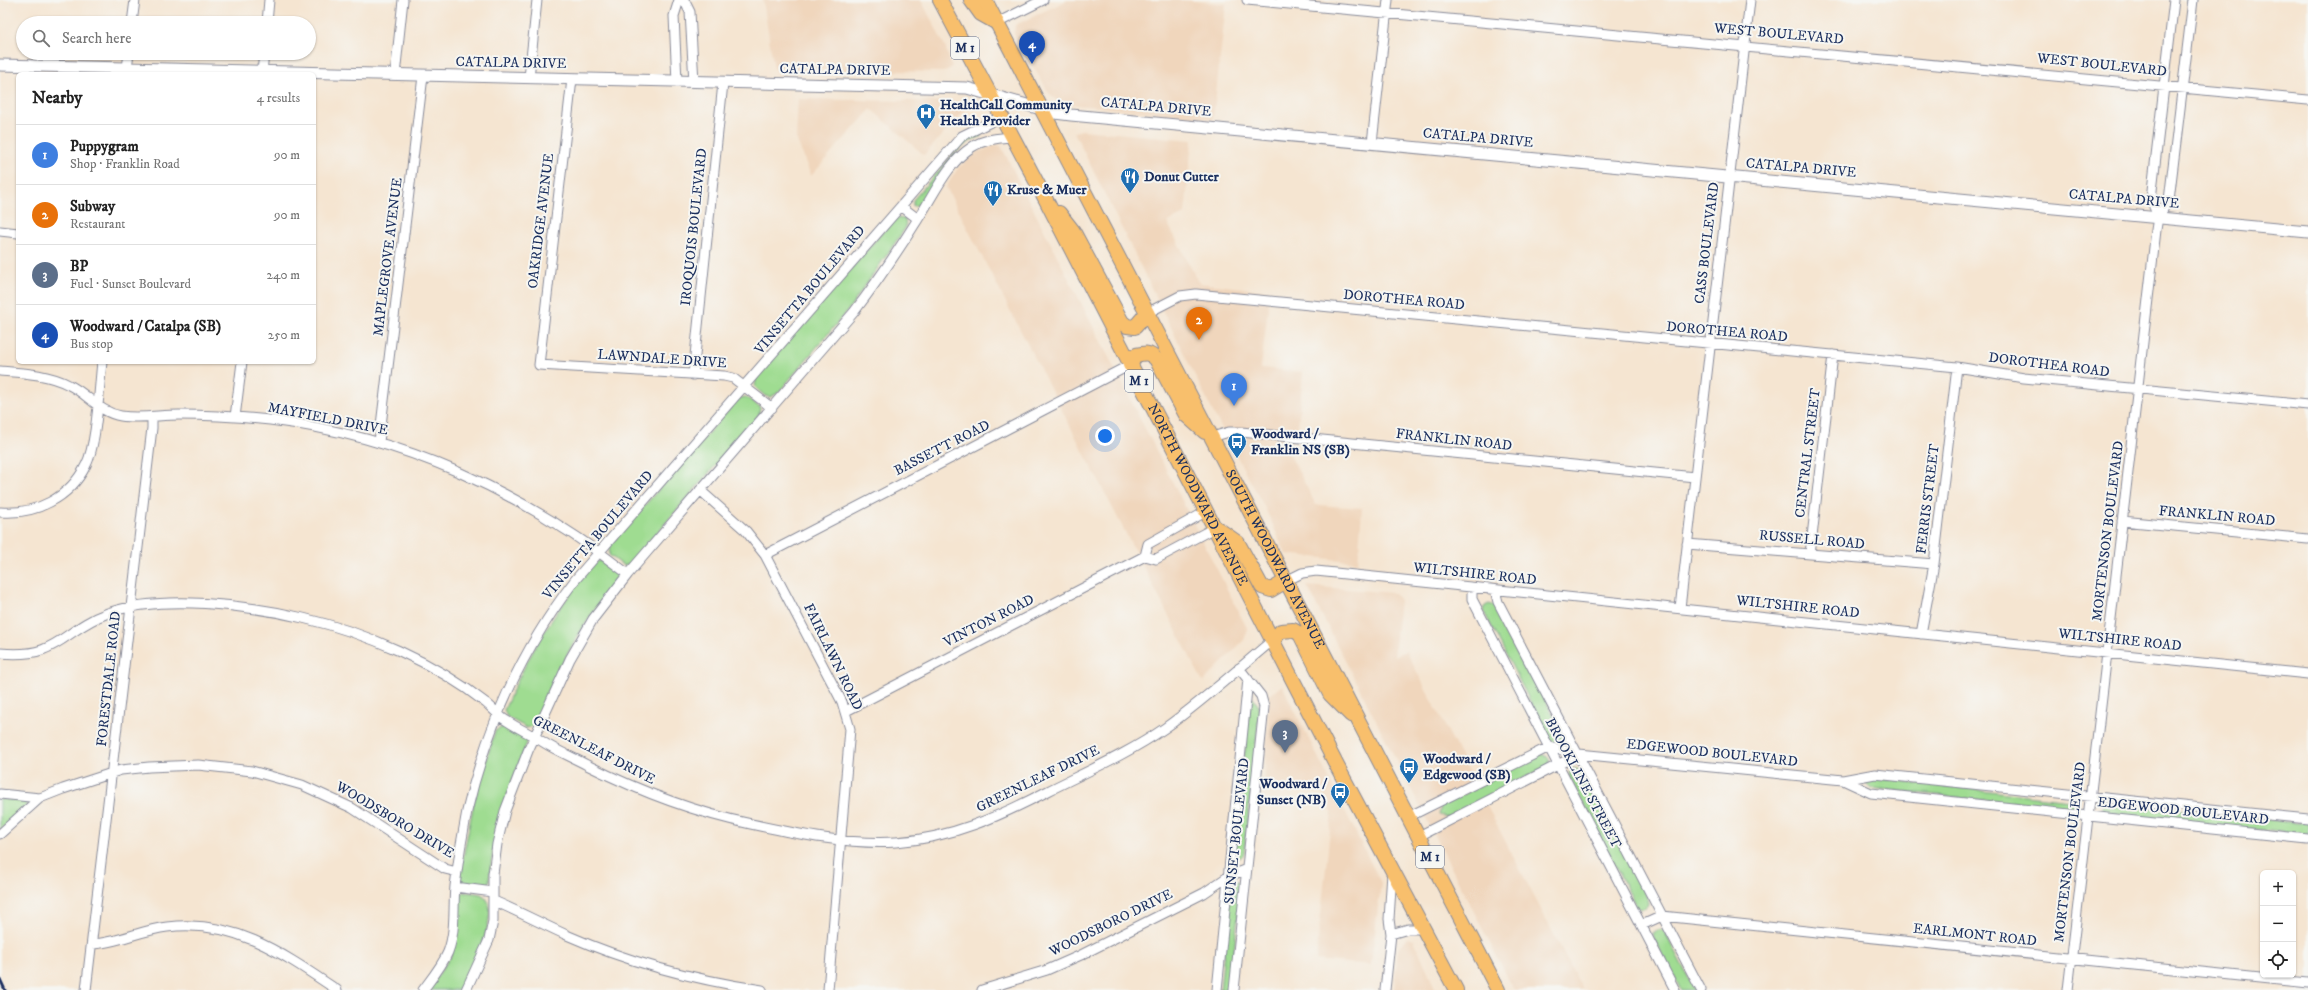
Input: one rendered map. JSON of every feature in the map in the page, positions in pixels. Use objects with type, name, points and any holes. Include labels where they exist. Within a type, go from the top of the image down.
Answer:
[{"type":"main road","name":"NORTH WOODWARD AVENUE","points":[[940,0],[1046,198],[1392,871],[1456,990]]},
{"type":"main road","points":[[971,0],[981,14],[997,22]]},
{"type":"main road","name":"SOUTH WOODWARD AVENUE","points":[[985,0],[1498,990]]},
{"type":"main road","points":[[1046,198],[1073,231],[1122,322],[1127,326],[1135,327],[1147,313]]},
{"type":"main road","points":[[1130,364],[1136,355],[1148,352],[1152,355],[1156,359],[1186,415],[1212,437]]},
{"type":"main road","points":[[1216,527],[1238,543],[1262,587],[1270,590],[1286,581]]},
{"type":"main road","points":[[1274,639],[1281,631],[1293,630],[1300,634],[1330,694],[1361,725]]},
{"type":"street","points":[[133,16],[135,0]]},
{"type":"street","points":[[268,16],[269,0]]},
{"type":"street","points":[[396,75],[403,0]]},
{"type":"street","points":[[529,78],[536,0]]},
{"type":"street","points":[[677,82],[674,16],[679,0]]},
{"type":"street","points":[[684,0],[690,12],[694,82]]},
{"type":"street","points":[[997,22],[1043,0]]},
{"type":"street","name":"WEST BOULEVARD","points":[[1247,0],[1744,45],[2308,100]]},
{"type":"street","points":[[1372,143],[1388,0]]},
{"type":"street","name":"CASS BOULEVARD","points":[[1680,608],[1750,0]]},
{"type":"street","name":"MORTENSON BOULEVARD","points":[[2068,990],[2158,217],[2151,200],[2174,0]]},
{"type":"street","name":"MORTENSON BOULEVARD","points":[[2158,217],[2170,200],[2193,0]]},
{"type":"street","points":[[131,60],[133,70]]},
{"type":"street","points":[[262,72],[263,60]]},
{"type":"street","name":"CATALPA DRIVE","points":[[0,65],[133,70],[262,72]]},
{"type":"street","name":"CATALPA DRIVE","points":[[316,74],[967,88],[1071,115],[1729,176],[2308,232]]},
{"type":"street","name":"MAPLEGROVE AVENUE","points":[[378,442],[423,76]]},
{"type":"street","name":"OAKRIDGE AVENUE","points":[[539,365],[572,79]]},
{"type":"street","name":"IROQUOIS BOULEVARD","points":[[693,375],[723,83]]},
{"type":"street","name":"VINSETTA BOULEVARD","points":[[423,990],[441,966],[450,944],[457,872],[468,810],[503,698],[533,640],[562,597],[600,552],[962,136],[1003,116]]},
{"type":"street","points":[[466,990],[489,940],[495,858],[505,811],[535,735],[570,659],[597,614],[628,574],[854,312],[883,273],[945,176],[961,156],[973,146],[986,141],[1013,137]]},
{"type":"street","points":[[900,206],[918,219]]},
{"type":"street","points":[[0,231],[16,233]]},
{"type":"street","name":"DOROTHEA ROAD","points":[[1147,313],[1180,296],[1196,294],[1957,367],[2024,378],[2308,405]]},
{"type":"street","name":"CENTRAL STREET","points":[[1810,554],[1833,356]]},
{"type":"street","points":[[0,512],[30,511],[50,503],[69,488],[86,465],[93,434],[102,364]]},
{"type":"street","points":[[235,417],[242,364]]},
{"type":"street","name":"BASSETT ROAD","points":[[765,555],[1130,364]]},
{"type":"street","name":"LAWNDALE DRIVE","points":[[539,365],[724,376],[744,386],[772,408]]},
{"type":"street","name":"FERRIS STREET","points":[[1921,634],[1934,564],[1957,367]]},
{"type":"street","name":"MAYFIELD DRIVE","points":[[0,371],[35,374],[56,379],[77,390],[97,405],[115,415],[152,417],[183,415],[235,417],[308,426],[378,442],[438,463],[481,482],[548,518],[600,552],[628,574]]},
{"type":"street","name":"FORESTDALE ROAD","points":[[86,990],[152,428],[152,417]]},
{"type":"street","name":"FRANKLIN ROAD","points":[[1212,437],[1229,432],[1241,432],[1695,477]]},
{"type":"street","name":"FAIRLAWN ROAD","points":[[700,490],[746,531],[765,555],[846,711],[850,729],[842,839],[828,990]]},
{"type":"street","points":[[1145,556],[1148,544],[1207,511]]},
{"type":"street","name":"FRANKLIN ROAD","points":[[2122,521],[2308,539]]},
{"type":"street","name":"VINTON ROAD","points":[[846,711],[1145,556],[1156,559],[1216,527]]},
{"type":"street","name":"RUSSELL ROAD","points":[[1687,544],[1934,564]]},
{"type":"street","name":"WILTSHIRE ROAD","points":[[1286,581],[1302,573],[1316,571],[2308,674]]},
{"type":"street","name":"BROOKLINE STREET","points":[[1472,588],[1472,599],[1675,990]]},
{"type":"street","name":"BROOKLINE STREET","points":[[1495,590],[1498,602],[1579,754],[1701,990]]},
{"type":"street","name":"GREENLEAF DRIVE","points":[[0,653],[23,654],[45,650],[98,617],[131,608],[178,604],[213,604],[259,609],[306,619],[361,636],[414,659],[486,703],[505,721],[535,735],[544,742],[609,776],[648,793],[697,811],[782,831],[878,842],[912,840],[962,829],[996,817],[1144,741],[1166,727],[1274,639]]},
{"type":"street","name":"SUNSET BOULEVARD","points":[[1234,990],[1264,707],[1261,696],[1239,668]]},
{"type":"street","name":"SUNSET BOULEVARD","points":[[1217,990],[1248,679]]},
{"type":"street","points":[[1408,817],[1549,747]]},
{"type":"street","name":"EDGEWOOD BOULEVARD","points":[[1549,747],[1579,754],[1843,780],[1875,774],[2308,819]]},
{"type":"street","points":[[1419,836],[1579,754]]},
{"type":"street","name":"WOODSBORO DRIVE","points":[[0,834],[40,798],[112,773],[149,767],[198,765],[252,771],[302,785],[352,808],[445,869],[457,872]]},
{"type":"street","name":"EDGEWOOD BOULEVARD","points":[[1843,780],[1871,793],[2308,839]]},
{"type":"street","name":"WOODSBORO DRIVE","points":[[0,794],[40,798]]},
{"type":"street","name":"WOODSBORO DRIVE","points":[[982,990],[1047,970],[1081,956],[1204,893],[1229,876],[1248,869]]},
{"type":"street","points":[[1385,990],[1391,934],[1389,919],[1392,871]]},
{"type":"street","points":[[455,887],[493,897],[570,936],[610,952],[665,969],[762,990]]},
{"type":"street","points":[[1642,925],[1662,916]]},
{"type":"street","name":"EARLMONT ROAD","points":[[1662,916],[2308,983]]},
{"type":"street","points":[[92,944],[117,940],[166,927],[180,926],[220,930],[264,943],[337,990]]},
{"type":"street","points":[[1391,934],[1408,929],[1423,929]]},
{"type":"shaded area","points":[[763,0],[921,0],[945,46],[952,67],[944,72],[774,69]]},
{"type":"shaded area","points":[[1068,0],[1182,0],[1226,4],[1213,120],[1059,103],[1049,93],[1014,34],[1015,25]]},
{"type":"shaded area","points":[[798,99],[964,102],[967,108],[924,155],[871,109],[811,176],[796,138]]},
{"type":"shaded area","points":[[1082,130],[1192,140],[1185,214],[1167,222],[1199,283],[1270,291],[1261,368],[1303,372],[1298,427],[1288,451],[1316,505],[1362,508],[1358,562],[1286,554],[1265,508],[1215,416],[1074,132]]},
{"type":"shaded area","points":[[996,145],[1001,146],[1248,630],[1244,640],[1203,682],[946,187],[958,168],[978,152]]},
{"type":"shaded area","points":[[1307,586],[1394,593],[1400,600],[1394,656],[1406,651],[1583,990],[1514,990]]},
{"type":"shaded area","points":[[1282,685],[1381,883],[1371,965],[1316,960],[1332,812],[1322,794],[1264,788],[1269,696]]},
{"type":"shaded area","points":[[1407,938],[1414,940],[1436,990],[1394,990],[1398,949]]},
{"type":"green space","points":[[979,132],[981,136],[970,141],[961,148],[945,165],[920,205],[913,206],[913,200],[968,137]]},
{"type":"green space","points":[[895,218],[905,219],[906,227],[849,309],[778,393],[770,397],[765,396],[755,387],[756,377]]},
{"type":"green space","points":[[746,397],[760,407],[759,415],[631,563],[624,566],[609,555],[610,545],[739,398]]},
{"type":"green space","points":[[598,561],[603,561],[617,572],[618,578],[581,630],[551,686],[534,725],[527,728],[507,717],[504,710],[528,660],[546,629],[585,575]]},
{"type":"green space","points":[[1489,604],[1496,607],[1563,734],[1560,741],[1554,742],[1549,738],[1484,612],[1485,606]]},
{"type":"green space","points":[[1253,698],[1258,705],[1259,715],[1244,854],[1240,858],[1234,853],[1250,702]]},
{"type":"green space","points":[[505,726],[526,736],[528,740],[514,776],[498,826],[489,882],[482,886],[473,886],[461,881],[459,878],[474,802],[495,731]]},
{"type":"green space","points":[[1541,754],[1549,758],[1549,765],[1448,817],[1439,815],[1441,806]]},
{"type":"green space","points":[[1573,768],[1582,771],[1648,899],[1649,904],[1646,908],[1639,909],[1636,906],[1570,778],[1569,773]]},
{"type":"green space","points":[[1871,778],[2071,800],[2075,802],[2075,806],[2069,809],[1870,788],[1864,782],[1865,779]]},
{"type":"green space","points":[[0,799],[26,801],[28,804],[0,830]]},
{"type":"green space","points":[[2105,803],[2308,824],[2308,835],[2108,814],[2103,812],[2102,808]]},
{"type":"green space","points":[[1233,881],[1238,881],[1241,887],[1230,990],[1220,990],[1231,883]]},
{"type":"green space","points":[[463,892],[482,895],[489,904],[490,915],[482,943],[470,971],[459,990],[428,990],[451,956],[459,896]]},
{"type":"green space","points":[[1661,929],[1664,931],[1695,990],[1681,990],[1654,939],[1653,933]]},
{"type":"railway","points":[[0,979],[5,990]]},
{"type":"place","name":"Woodward / Catalpa (SB)","points":[[1032,64]]},
{"type":"place","name":"HealthCall Community Health Provider","points":[[926,130]]},
{"type":"place","name":"Donut Cutter","points":[[1130,194]]},
{"type":"place","name":"Kruse & Muer","points":[[993,207]]},
{"type":"place","name":"Subway","points":[[1199,340]]},
{"type":"place","name":"Puppygram","points":[[1234,406]]},
{"type":"place","name":"Woodward / Franklin NS (SB)","points":[[1237,459]]},
{"type":"place","name":"BP","points":[[1285,753]]},
{"type":"place","name":"Woodward / Edgewood (SB)","points":[[1409,784]]},
{"type":"place","name":"Woodward / Sunset (NB)","points":[[1340,809]]}]
